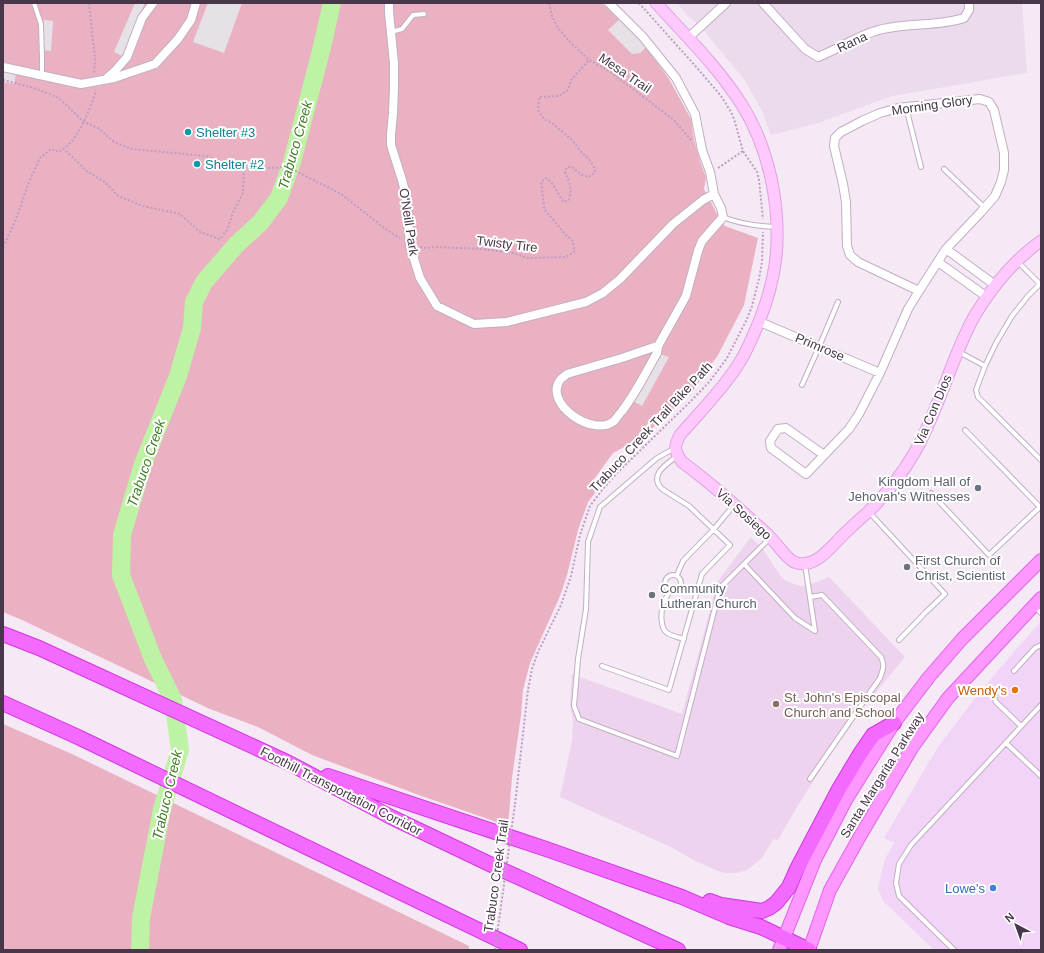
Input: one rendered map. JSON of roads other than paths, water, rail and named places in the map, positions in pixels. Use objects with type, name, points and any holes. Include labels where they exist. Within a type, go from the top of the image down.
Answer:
[{"type":"highway","name":"Foothill Transportation Corridor","points":[[3,634],[39,648],[287,762],[391,817],[498,868],[678,950]]},
{"type":"highway","points":[[3,703],[78,737],[520,950]]},
{"type":"highway","points":[[682,897],[700,898],[721,905],[762,911],[776,903],[789,887],[839,789],[860,754],[873,735],[894,723]]},
{"type":"highway","points":[[287,762],[549,850],[682,897],[729,917],[761,927],[781,945],[809,950]]},
{"type":"main road","name":"Santa Margarita Parkway","points":[[781,945],[816,860],[846,800],[894,723],[962,639],[1041,560]]},
{"type":"main road","name":"Santa Margarita Parkway","points":[[809,950],[830,890],[912,748],[948,698],[1039,606]]},
{"type":"street","points":[[106,79],[116,71],[127,57],[142,18],[153,3]]},
{"type":"street","points":[[3,67],[81,84],[114,78],[154,64],[178,39],[191,20],[196,3]]},
{"type":"street","name":"O'Neill Park","points":[[389,3],[390,32],[394,63],[391,145],[406,195],[410,245],[420,278],[437,306],[474,324],[507,322],[586,302],[603,293],[620,279],[673,224],[703,200],[714,194]]},
{"type":"street","points":[[609,3],[643,37],[676,78],[694,114],[702,150],[710,172],[714,194],[721,208],[723,217],[702,241],[686,296],[658,346],[657,353],[629,402],[613,421],[603,425],[593,425],[583,422],[574,418],[564,408],[557,397],[556,388],[560,380],[567,374],[658,346]]},
{"type":"street","points":[[656,3],[710,62],[730,86],[744,107],[763,149],[770,170],[777,227],[776,257],[770,291],[760,322],[739,364],[723,386],[680,435],[677,441],[678,455]]},
{"type":"street","points":[[688,38],[726,3]]},
{"type":"street","name":"Rana","points":[[762,3],[805,49],[818,57],[848,43],[888,28],[953,22],[964,18],[969,10],[969,3]]},
{"type":"street","name":"Morning Glory","points":[[824,455],[786,428],[778,429],[770,441],[771,448],[806,474],[849,429],[859,414],[880,373],[908,309],[919,291],[946,249],[995,196],[1001,182],[1004,170],[1004,153],[994,110],[989,102],[980,99],[898,108],[880,113],[862,121],[841,132],[835,138],[834,146],[846,202],[847,246],[850,255],[858,262],[919,291]]},
{"type":"street","name":"Via Con Dios","points":[[805,564],[816,560],[825,553],[889,489],[903,471],[924,434],[966,332],[976,314],[995,285],[1017,261],[1041,241]]},
{"type":"street","points":[[946,249],[995,285]]},
{"type":"street","points":[[938,262],[987,297]]},
{"type":"street","name":"Primrose","points":[[760,322],[880,373]]},
{"type":"street","name":"Via Sosiego","points":[[678,455],[735,504],[771,538],[784,554],[793,562],[805,564]]},
{"type":"lane","points":[[34,3],[41,24],[42,76]]},
{"type":"lane","points":[[390,32],[402,29],[414,15],[424,14]]},
{"type":"lane","points":[[906,107],[921,167]]},
{"type":"lane","points":[[944,169],[984,208]]},
{"type":"lane","points":[[723,217],[732,221],[777,227]]},
{"type":"lane","points":[[1017,261],[1040,284],[1012,316],[996,343],[976,390],[978,398],[1041,460]]},
{"type":"lane","points":[[802,385],[838,302]]},
{"type":"lane","points":[[958,352],[985,366]]},
{"type":"lane","points":[[931,493],[990,555],[1040,507],[965,430]]},
{"type":"lane","points":[[602,666],[669,690],[702,574],[730,545],[690,506],[659,486],[657,476],[661,468],[678,455]]},
{"type":"lane","points":[[678,455],[657,458],[600,507],[588,542],[586,609],[578,659],[574,706],[579,719],[677,756],[720,588],[771,538]]},
{"type":"lane","points":[[677,575],[684,562],[735,504]]},
{"type":"lane","points":[[868,511],[945,594],[899,640]]},
{"type":"lane","points":[[744,564],[795,618],[815,631],[805,564]]},
{"type":"lane","points":[[672,574],[677,575],[681,579],[681,585],[678,590],[670,590],[665,584],[666,579],[672,574]]},
{"type":"lane","points":[[670,590],[663,604],[661,615],[663,627],[667,633],[684,639]]},
{"type":"lane","points":[[810,597],[822,594],[881,657],[884,667],[880,678],[810,779]]},
{"type":"lane","points":[[1014,670],[1035,648],[1041,645]]},
{"type":"lane","points":[[995,690],[994,698],[996,702],[1021,726]]},
{"type":"lane","points":[[954,950],[899,896],[896,883],[900,864],[911,845],[1041,705]]},
{"type":"lane","points":[[1006,743],[1041,776]]},
{"type":"waterway","name":"Trabuco Creek","points":[[140,950],[141,918],[162,809],[180,750],[173,700],[153,659],[121,575],[122,535],[143,464],[178,376],[192,328],[194,302],[204,282],[237,244],[260,223],[279,198],[292,162],[332,3]]},
{"type":"place","name":"Shelter #3","points":[[188,132]]},
{"type":"place","name":"Shelter #2","points":[[197,164]]},
{"type":"place","name":"Kingdom Hall of Jehovah's Witnesses","points":[[978,488]]},
{"type":"place","name":"First Church of Christ, Scientist","points":[[907,567]]},
{"type":"place","name":"Community Lutheran Church","points":[[652,595]]},
{"type":"place","name":"Wendy's","points":[[1015,690]]},
{"type":"place","name":"St. John's Episcopal Church and School","points":[[776,704]]},
{"type":"place","name":"Lowe's","points":[[993,888]]}]
